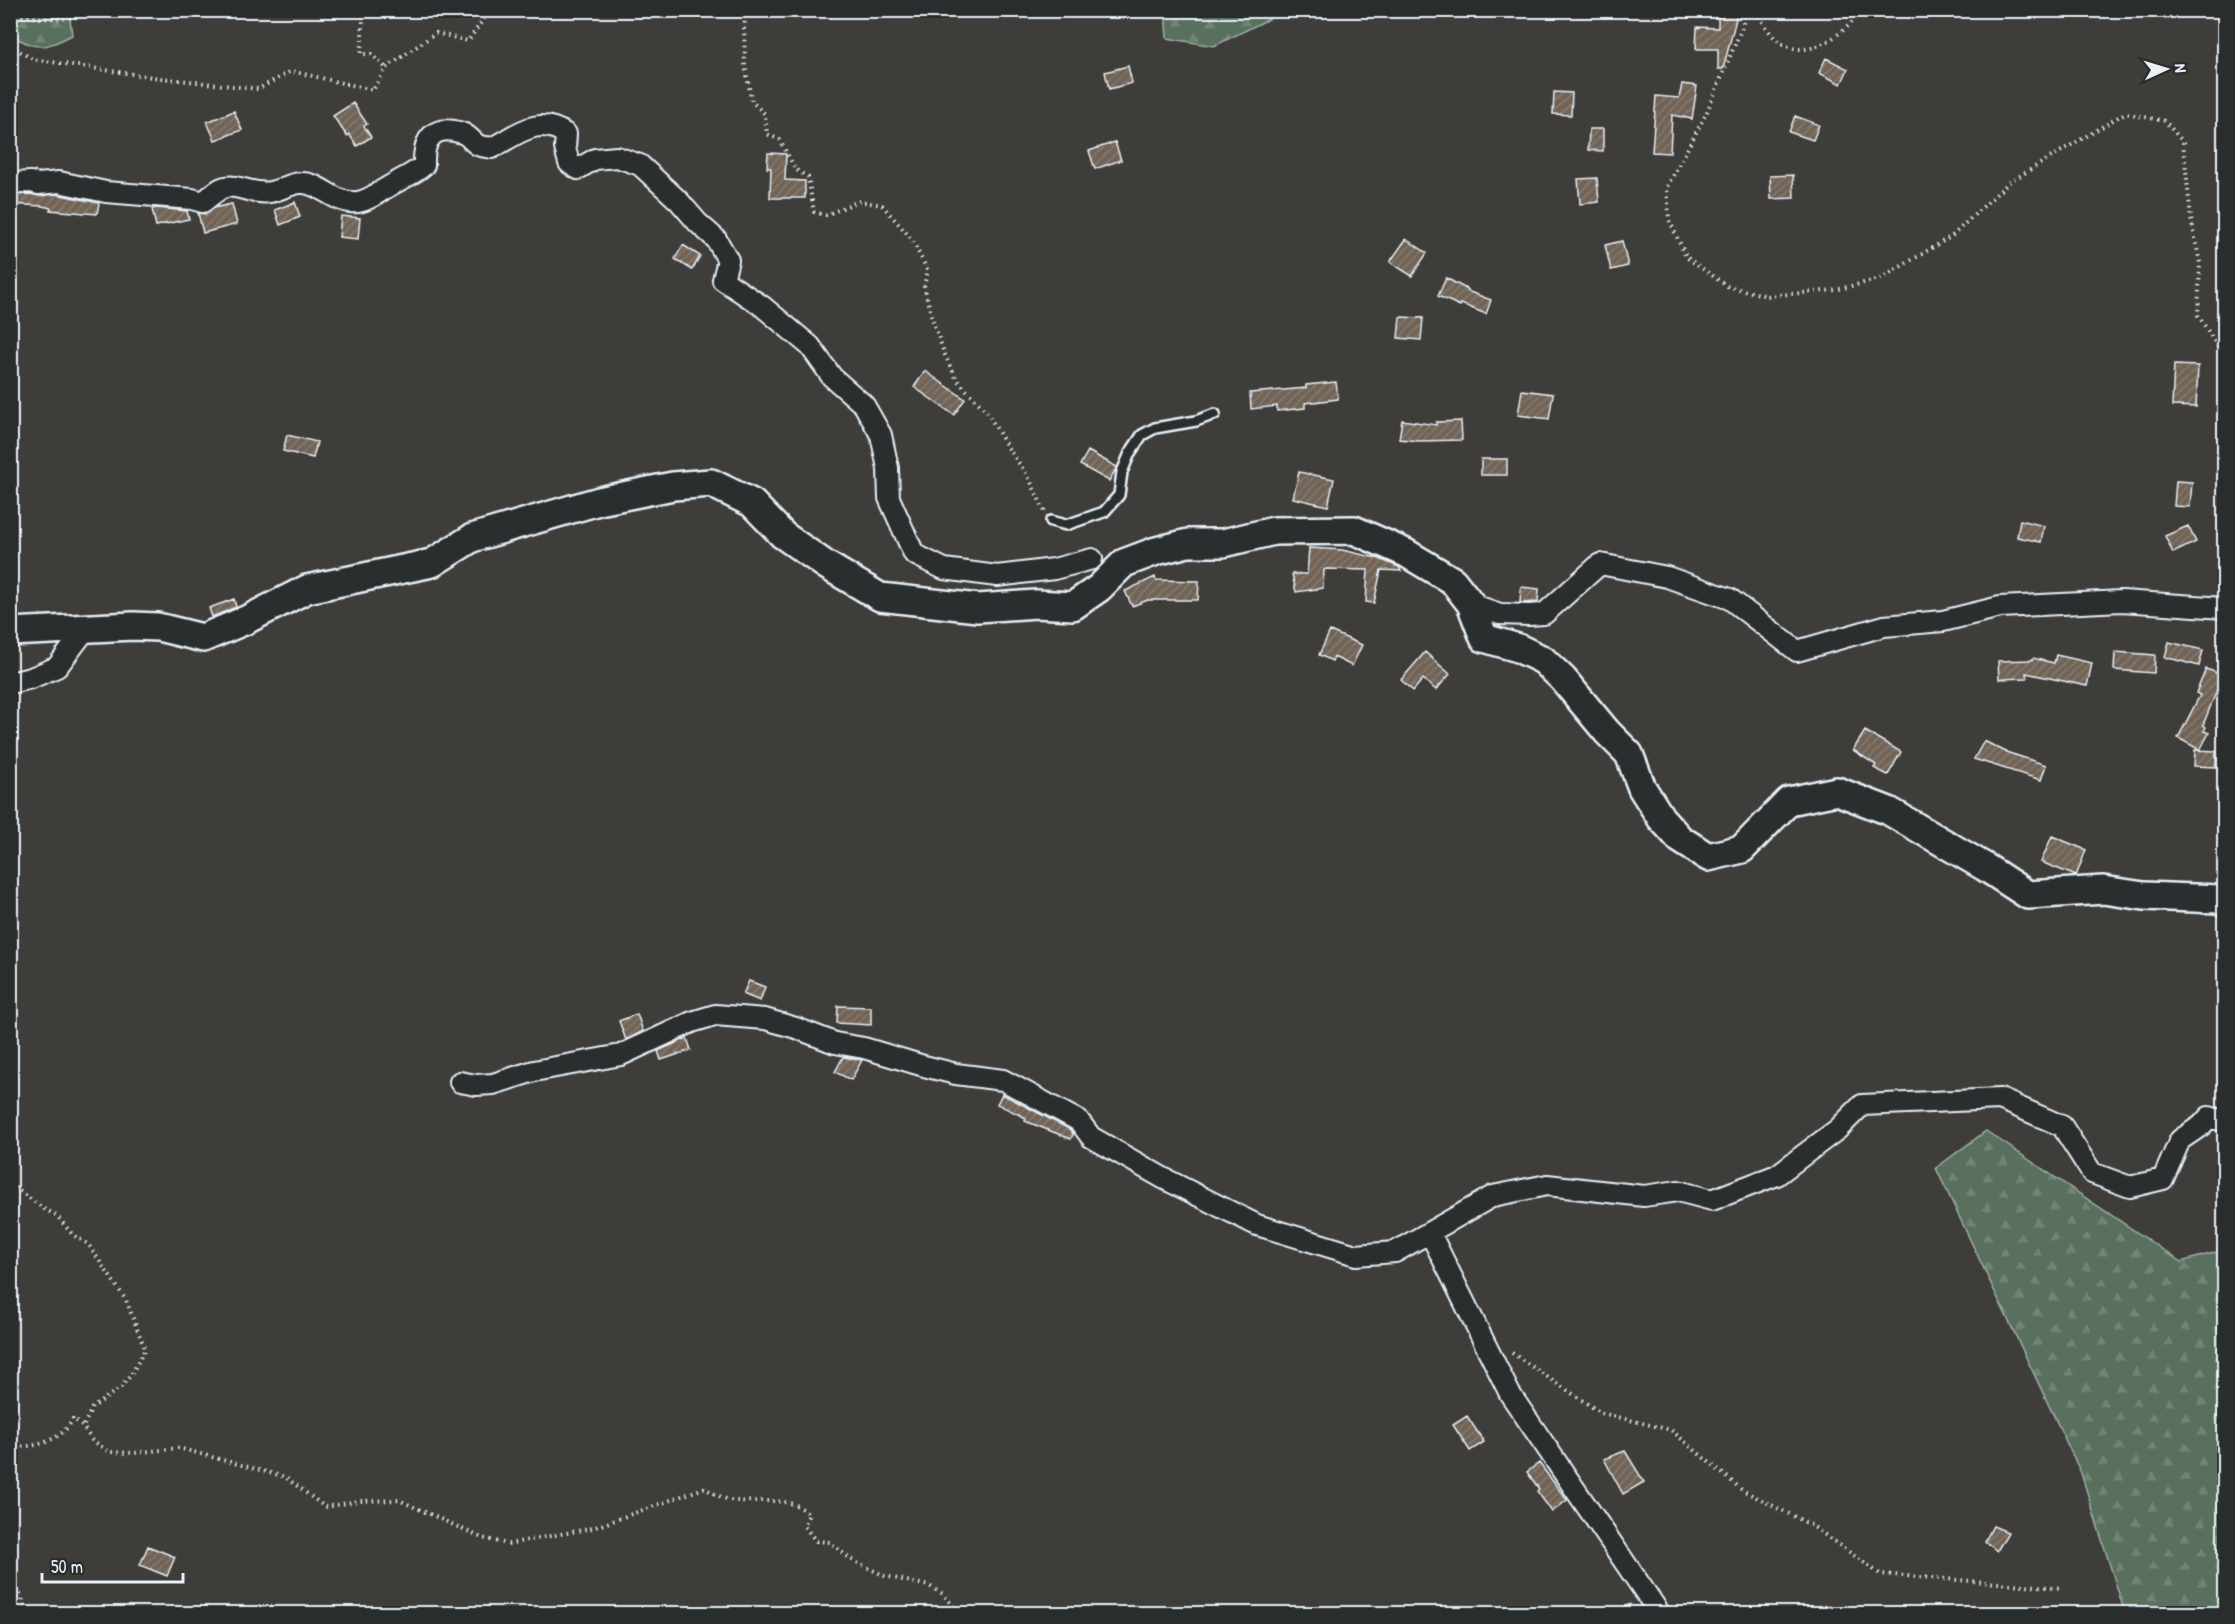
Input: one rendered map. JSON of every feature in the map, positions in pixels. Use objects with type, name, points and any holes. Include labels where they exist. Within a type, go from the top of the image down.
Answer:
[{"type":"street","points":[[10,183],[59,182],[106,192],[192,199],[203,202],[225,187],[237,187],[250,192],[270,192],[302,183],[313,185],[343,200],[359,203],[377,195],[391,184],[413,175],[424,165],[423,150],[435,132],[464,133],[478,146],[492,148],[523,129],[543,125],[558,128],[566,134],[565,148],[569,163],[578,169],[595,159],[617,157],[640,165],[678,201],[698,224],[716,239],[728,260],[723,280],[762,306],[810,346],[832,377],[864,405],[881,435],[888,468],[889,498],[914,554],[944,569],[997,576],[1054,569],[1092,559]]},
{"type":"street","points":[[10,632],[133,626],[158,627],[203,638],[246,620],[307,589],[432,563],[472,538],[599,501],[673,486],[711,483],[752,503],[783,535],[826,565],[880,597],[978,608],[1036,604],[1073,606],[1099,588],[1124,563],[1156,551],[1188,543],[1223,543],[1274,531],[1354,530],[1406,553],[1453,581],[1471,604],[1484,638],[1518,648],[1543,660],[1563,679],[1607,732],[1629,754],[1642,788],[1661,818],[1680,839],[1708,857],[1742,849],[1789,801],[1838,791],[1889,811],[2028,895],[2103,890],[2145,896],[2219,899],[2224,902]]},
{"type":"street","points":[[1471,604],[1500,614],[1544,614],[1600,564],[1667,577],[1730,599],[1797,651],[1884,626],[1943,621],[2000,607],[2122,601],[2224,608]]},
{"type":"street","points":[[10,683],[31,678],[57,667],[86,629]]},
{"type":"street","points":[[460,1082],[476,1085],[493,1084],[534,1071],[621,1055],[692,1022],[715,1015],[765,1019],[835,1043],[864,1048],[924,1066],[956,1074],[1003,1080],[1078,1121],[1091,1137],[1163,1178],[1257,1225],[1356,1254],[1395,1252],[1492,1196],[1547,1185],[1644,1196],[1678,1191],[1712,1200],[1777,1175],[1838,1129],[1862,1105],[2000,1099],[2062,1126],[2092,1173],[2130,1187],[2163,1179],[2180,1140],[2202,1125],[2209,1116],[2224,1121]]},
{"type":"street","points":[[1430,1233],[1510,1394],[1660,1614]]},
{"type":"lane","points":[[1051,521],[1066,525],[1104,512],[1119,495],[1122,472],[1130,453],[1142,435],[1155,428],[1196,421],[1215,414]]},
{"type":"path","points":[[10,14],[38,19],[65,18],[87,15],[98,10]]},
{"type":"path","points":[[360,10],[363,17],[361,54],[371,54],[386,68]]},
{"type":"path","points":[[10,45],[32,59],[152,77],[258,89],[291,71],[373,90],[386,68],[436,33],[468,41],[490,10]]},
{"type":"path","points":[[747,10],[744,26],[745,66],[752,102],[765,114],[767,134],[780,140],[795,169],[808,177],[814,212],[826,215],[859,201],[882,205],[911,238],[928,271],[924,285],[932,318],[944,353],[957,380],[987,412],[1006,445],[1028,476],[1051,521]]},
{"type":"path","points":[[1745,10],[1743,26],[1706,114],[1667,187],[1669,219],[1686,257],[1727,286],[1767,296],[1835,290],[1880,279],[1952,236],[2008,183],[2124,113],[2135,115],[2165,121],[2184,142],[2191,218],[2200,263],[2198,315],[2224,357]]},
{"type":"path","points":[[1758,10],[1760,19],[1776,40],[1792,50],[1821,46],[1846,30],[1863,10]]},
{"type":"path","points":[[10,1184],[56,1215],[73,1235],[88,1244],[126,1300],[145,1349],[121,1388],[93,1408],[83,1427]]},
{"type":"path","points":[[1507,1350],[1601,1413],[1671,1430],[1742,1490],[1811,1525],[1880,1574],[2063,1588]]},
{"type":"path","points":[[10,1446],[45,1443],[69,1428],[73,1418],[92,1440],[109,1452],[134,1453],[180,1448],[285,1478],[326,1507],[358,1501],[399,1500],[482,1538],[508,1544],[592,1528],[704,1488],[728,1500],[752,1502],[774,1500],[801,1505],[809,1514],[804,1526],[816,1541],[830,1542],[850,1558],[885,1576],[928,1586],[943,1594],[958,1614]]},
{"type":"path","points":[[10,1590],[18,1591],[28,1614]]},
{"type":"green space","points":[[11,10],[69,11],[72,35],[48,45],[28,44],[11,35]]},
{"type":"green space","points":[[1165,10],[1285,11],[1214,46],[1167,38]]},
{"type":"green space","points":[[1986,1131],[2181,1262],[2224,1250],[2224,1613],[2125,1613],[2081,1473],[1936,1168]]},
{"type":"building","points":[[1718,10],[1736,10],[1736,19],[1723,69],[1718,69],[1718,49],[1696,49],[1697,27],[1718,28]]},
{"type":"building","points":[[1826,58],[1848,69],[1841,84],[1819,73]]},
{"type":"building","points":[[1128,66],[1132,83],[1109,89],[1105,72]]},
{"type":"building","points":[[1682,84],[1697,86],[1692,119],[1672,115],[1670,153],[1652,152],[1656,96],[1679,98]]},
{"type":"building","points":[[1554,92],[1572,93],[1571,115],[1553,114]]},
{"type":"building","points":[[353,103],[367,124],[364,126],[371,137],[357,146],[333,116]]},
{"type":"building","points":[[234,111],[242,130],[215,140],[207,122]]},
{"type":"building","points":[[1795,116],[1819,125],[1813,140],[1789,132]]},
{"type":"building","points":[[1589,129],[1603,129],[1603,151],[1588,150]]},
{"type":"building","points":[[1115,142],[1121,160],[1095,169],[1089,151]]},
{"type":"building","points":[[768,153],[786,154],[785,180],[805,181],[805,198],[770,198],[771,168],[767,168]]},
{"type":"building","points":[[1793,175],[1794,198],[1771,199],[1770,176]]},
{"type":"building","points":[[1597,178],[1599,202],[1580,204],[1578,179]]},
{"type":"building","points":[[56,194],[99,203],[97,214],[10,204],[10,195],[39,196]]},
{"type":"building","points":[[295,202],[300,217],[280,225],[275,210]]},
{"type":"building","points":[[232,204],[237,224],[203,233],[198,213],[206,214],[214,208]]},
{"type":"building","points":[[152,209],[187,211],[189,219],[156,226]]},
{"type":"building","points":[[341,216],[360,218],[358,239],[339,237]]},
{"type":"building","points":[[1406,239],[1427,253],[1412,276],[1390,262]]},
{"type":"building","points":[[1622,241],[1628,266],[1611,270],[1605,245]]},
{"type":"building","points":[[683,245],[700,256],[692,270],[675,259]]},
{"type":"building","points":[[1446,278],[1467,291],[1491,300],[1486,314],[1438,296]]},
{"type":"building","points":[[1400,317],[1423,318],[1421,340],[1398,338]]},
{"type":"building","points":[[2174,365],[2198,366],[2196,407],[2172,406]]},
{"type":"building","points":[[925,371],[965,399],[954,415],[914,387]]},
{"type":"building","points":[[1336,382],[1338,399],[1305,403],[1305,408],[1277,411],[1277,406],[1251,409],[1250,393],[1306,388],[1306,385]]},
{"type":"building","points":[[1522,390],[1553,394],[1549,419],[1518,415]]},
{"type":"building","points":[[1402,420],[1436,425],[1436,422],[1461,421],[1462,440],[1399,439]]},
{"type":"building","points":[[287,435],[317,442],[313,458],[283,451]]},
{"type":"building","points":[[1088,451],[1117,467],[1109,481],[1080,465]]},
{"type":"building","points":[[1481,459],[1507,459],[1507,475],[1481,475]]},
{"type":"building","points":[[1299,472],[1334,479],[1328,506],[1293,498]]},
{"type":"building","points":[[2176,481],[2192,482],[2190,507],[2174,506]]},
{"type":"building","points":[[2020,520],[2044,526],[2041,542],[2017,537]]},
{"type":"building","points":[[2188,526],[2196,542],[2173,553],[2165,536]]},
{"type":"building","points":[[1309,548],[1342,550],[1377,558],[1399,567],[1401,571],[1381,570],[1374,603],[1366,602],[1368,570],[1326,569],[1324,570],[1323,588],[1296,592],[1292,574],[1307,574]]},
{"type":"building","points":[[1155,577],[1156,580],[1199,581],[1198,600],[1148,600],[1132,606],[1125,591]]},
{"type":"building","points":[[1521,587],[1539,589],[1538,602],[1520,603]]},
{"type":"building","points":[[234,599],[236,607],[212,617],[209,608]]},
{"type":"building","points":[[1330,631],[1362,645],[1352,666],[1334,657],[1332,661],[1319,655]]},
{"type":"building","points":[[2169,642],[2203,650],[2199,666],[2165,657]]},
{"type":"building","points":[[1425,652],[1450,674],[1436,690],[1423,679],[1413,691],[1401,680]]},
{"type":"building","points":[[2115,652],[2155,655],[2154,673],[2114,670]]},
{"type":"building","points":[[2056,655],[2092,663],[2087,686],[2026,673],[2027,678],[1999,679],[1998,661],[2032,660],[2033,658],[2054,663]]},
{"type":"building","points":[[2206,669],[2223,675],[2203,725],[2206,727],[2204,731],[2209,733],[2200,750],[2178,738],[2200,695],[2196,693]]},
{"type":"building","points":[[1865,731],[1901,752],[1888,775],[1874,768],[1876,765],[1853,750]]},
{"type":"building","points":[[1984,741],[2006,752],[2046,765],[2041,780],[1974,759]]},
{"type":"building","points":[[2195,750],[2216,751],[2216,767],[2194,766]]},
{"type":"building","points":[[2052,836],[2086,850],[2076,876],[2041,862]]},
{"type":"building","points":[[749,981],[765,987],[760,1001],[743,994]]},
{"type":"building","points":[[838,1006],[871,1007],[871,1025],[837,1023]]},
{"type":"building","points":[[637,1014],[643,1031],[626,1040],[619,1021]]},
{"type":"building","points":[[687,1038],[691,1050],[661,1060],[658,1051]]},
{"type":"building","points":[[843,1057],[862,1060],[851,1080],[835,1072]]},
{"type":"building","points":[[1002,1094],[1071,1130],[1073,1134],[1071,1139],[1025,1121],[1026,1118],[997,1104]]},
{"type":"building","points":[[1467,1416],[1484,1442],[1470,1451],[1453,1425]]},
{"type":"building","points":[[1625,1451],[1644,1482],[1623,1494],[1604,1459]]},
{"type":"building","points":[[1539,1463],[1567,1500],[1552,1512],[1527,1472]]},
{"type":"building","points":[[1993,1526],[2008,1532],[1997,1551],[1985,1541]]},
{"type":"building","points":[[148,1546],[175,1557],[167,1576],[140,1565]]}]
